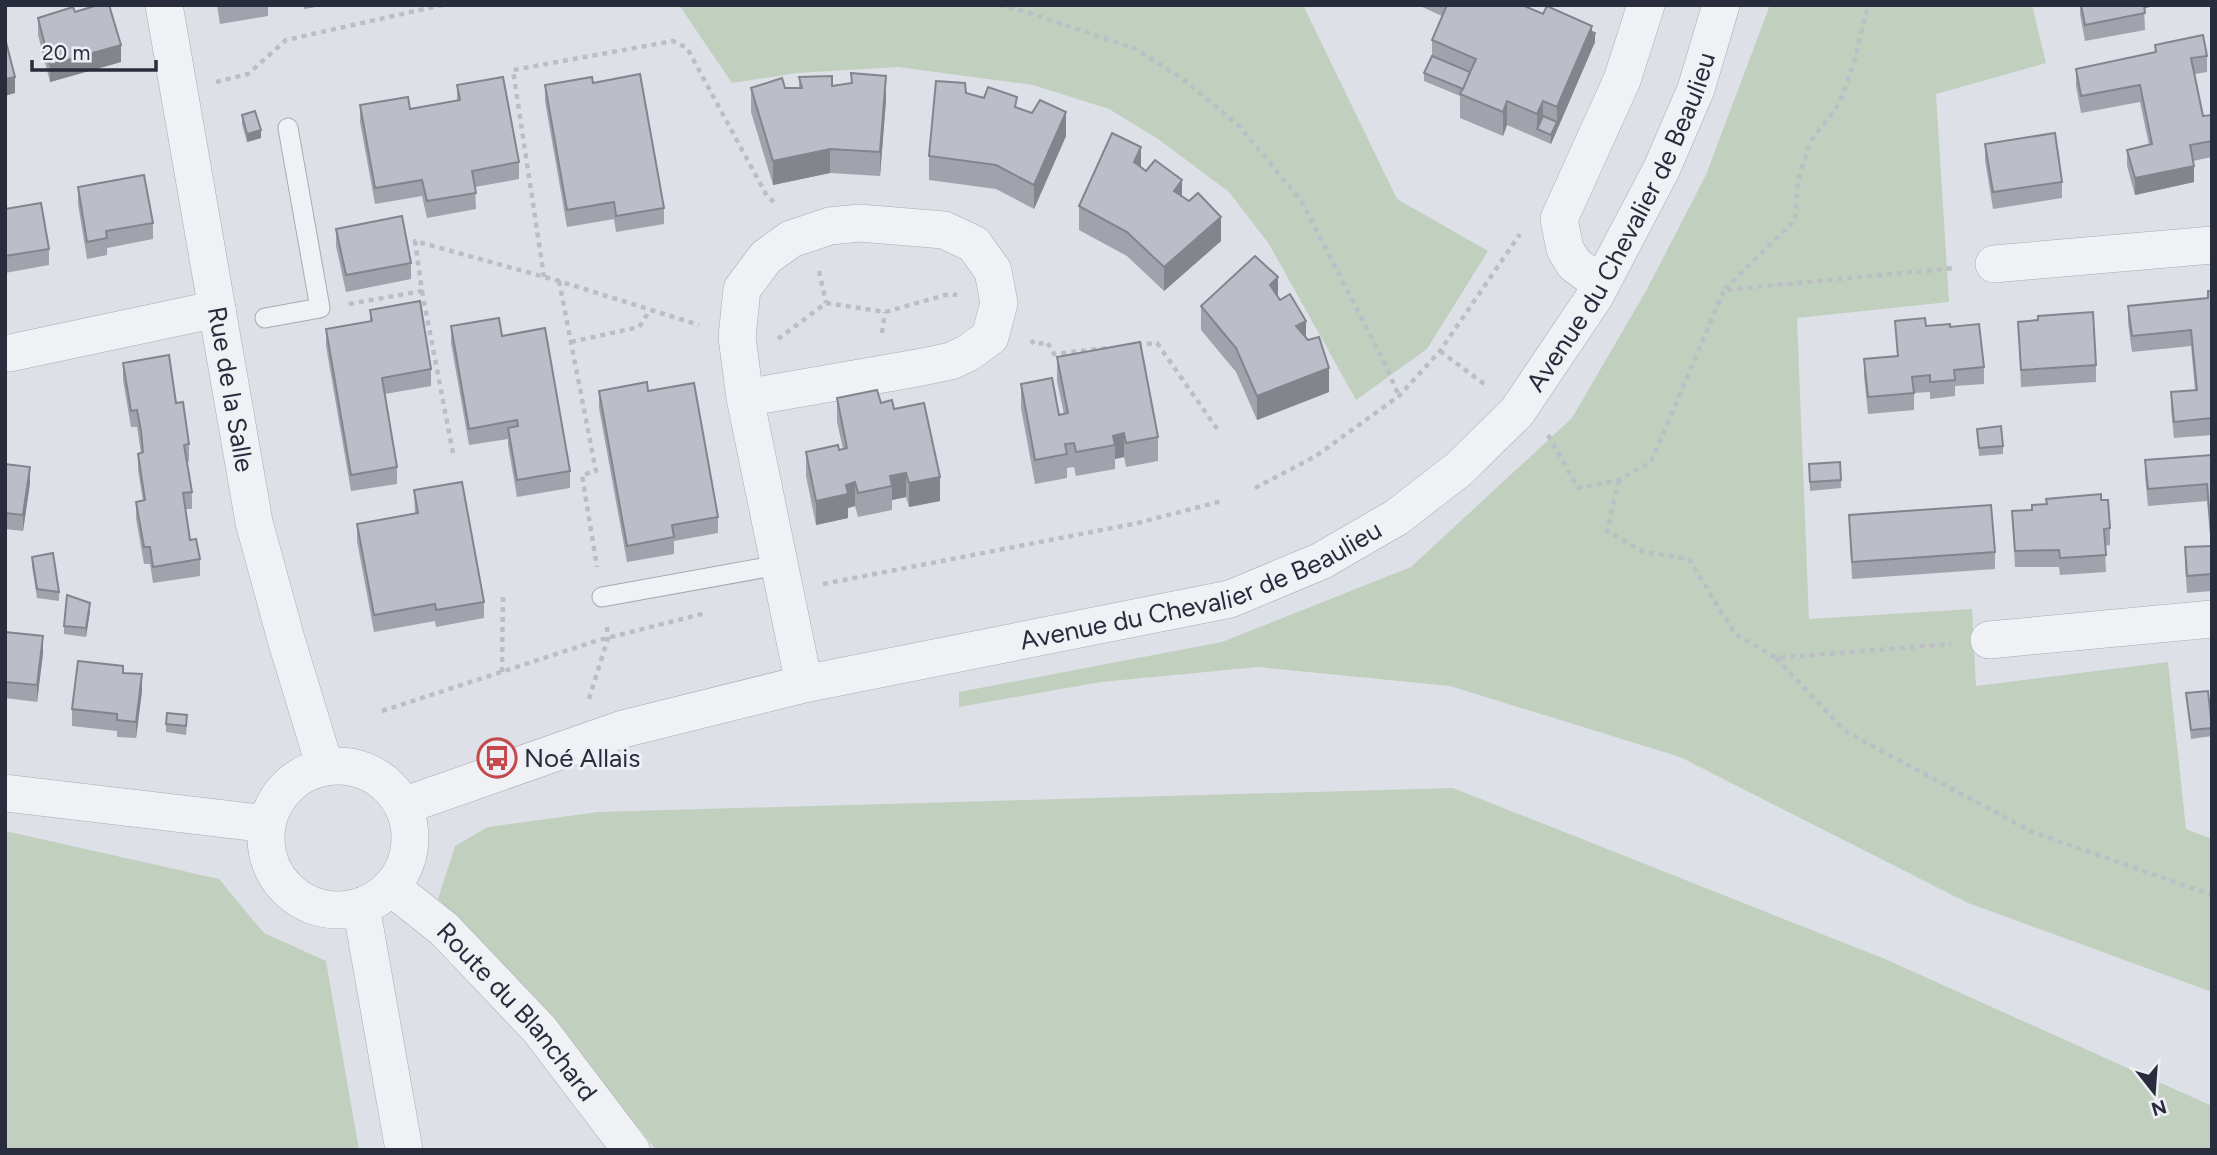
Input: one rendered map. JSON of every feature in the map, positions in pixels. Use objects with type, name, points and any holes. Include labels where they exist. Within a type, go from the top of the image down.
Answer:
[{"type":"street","name":"Rue de la Salle","points":[[164,5],[254,522],[325,767]]},
{"type":"street","points":[[1601,284],[1574,264],[1565,249],[1559,219],[1622,80],[1646,5]]},
{"type":"street","name":"Avenue du Chevalier de Beaulieu","points":[[403,806],[623,729],[804,684],[1230,599],[1321,561],[1397,517],[1459,469],[1517,412],[1543,376],[1601,284],[1662,168],[1696,89],[1721,5]]},
{"type":"street","points":[[741,367],[951,361],[968,354],[990,337],[999,303],[993,271],[974,244],[944,230],[859,223],[830,226],[791,239],[765,257],[742,289],[741,367],[804,684]]},
{"type":"street","points":[[1994,264],[2212,245]]},
{"type":"street","points":[[9,353],[217,309]]},
{"type":"street","points":[[1989,640],[2212,619]]},
{"type":"street","points":[[348,766],[371,773],[390,787],[403,806],[410,825],[410,846],[406,864],[376,897],[336,910],[312,905],[290,892],[275,873],[266,849],[267,824],[274,804],[287,786],[304,774],[325,767],[348,766]]},
{"type":"street","points":[[5,793],[267,824]]},
{"type":"street","points":[[376,897],[404,1150]]},
{"type":"street","name":"Route du Blanchard","points":[[376,897],[444,929],[540,1030],[631,1150]]},
{"type":"lane","points":[[265,318],[320,309],[288,128]]},
{"type":"lane","points":[[602,597],[779,565]]},
{"type":"path","points":[[179,91],[248,74],[286,40],[442,5]]},
{"type":"path","points":[[999,5],[1136,49],[1182,79],[1240,127],[1302,202],[1399,396]]},
{"type":"path","points":[[1544,427],[1578,488],[1619,480],[1651,463],[1724,289],[1795,220],[1798,180],[1810,142],[1839,104],[1854,63],[1868,5]]},
{"type":"path","points":[[544,277],[513,71],[673,41],[687,48],[766,197],[810,233],[826,303]]},
{"type":"path","points":[[1255,488],[1316,456],[1399,396],[1440,351],[1522,231]]},
{"type":"path","points":[[453,453],[415,241],[559,281],[650,310],[741,367],[826,303],[886,312],[949,294],[999,303],[1035,345],[1047,342],[1054,354],[1118,347]]},
{"type":"path","points":[[1724,289],[1994,264]]},
{"type":"path","points":[[559,281],[596,471],[582,475],[608,638],[586,710]]},
{"type":"path","points":[[320,309],[422,291]]},
{"type":"path","points":[[570,342],[639,327],[650,310]]},
{"type":"path","points":[[1131,345],[1157,343],[1218,430]]},
{"type":"path","points":[[1440,351],[1492,391]]},
{"type":"path","points":[[1619,480],[1606,531],[1644,552],[1689,559],[1735,634],[1776,658],[1845,731],[2032,832],[2212,895]]},
{"type":"path","points":[[818,585],[1138,523],[1222,501]]},
{"type":"path","points":[[502,672],[503,597]]},
{"type":"path","points":[[382,711],[608,638],[710,612]]},
{"type":"path","points":[[1776,658],[1989,640]]},
{"type":"green space","points":[[679,5],[1303,5],[1397,199],[1488,251],[1427,349],[1356,400],[1269,244],[1229,192],[1158,139],[1109,109],[1033,85],[898,67],[797,73],[732,83]]},
{"type":"green space","points":[[1770,5],[2032,5],[2046,63],[1936,94],[1949,302],[1797,318],[1809,619],[1972,609],[1976,686],[2168,662],[2186,829],[2212,839],[2212,992],[1968,903],[1680,757],[1450,686],[1258,667],[1101,682],[959,707],[959,692],[1222,642],[1411,567],[1572,418],[1646,291],[1706,175]]},
{"type":"green space","points":[[1453,788],[1885,959],[2212,1106],[2212,1150],[656,1150],[539,1003],[438,899],[455,846],[488,827],[598,812]]},
{"type":"green space","points":[[5,831],[219,879],[264,933],[326,961],[359,1150],[5,1150]]},
{"type":"building","points":[[98,5],[109,5],[121,45],[50,65],[38,18],[73,7],[75,12]]},
{"type":"building","points":[[1447,5],[1522,5],[1543,14],[1547,6],[1592,26],[1557,107],[1543,101],[1537,114],[1507,101],[1503,112],[1460,94],[1476,59],[1432,40]]},
{"type":"building","points":[[2081,5],[2144,5],[2145,13],[2085,25]]},
{"type":"building","points":[[2203,35],[2207,56],[2191,58],[2203,116],[2212,115],[2212,141],[2190,145],[2194,166],[2135,178],[2127,150],[2152,144],[2140,85],[2081,96],[2076,69],[2156,52],[2155,45]]},
{"type":"building","points":[[5,38],[15,77],[5,79]]},
{"type":"building","points":[[1432,56],[1470,72],[1463,89],[1424,73]]},
{"type":"building","points":[[851,73],[886,76],[880,152],[830,149],[773,161],[751,88],[782,78],[785,88],[802,88],[799,77],[832,76],[832,86],[852,83]]},
{"type":"building","points":[[640,74],[664,208],[616,216],[614,202],[567,210],[545,85],[592,77],[593,83]]},
{"type":"building","points":[[503,77],[519,162],[472,171],[476,193],[427,201],[422,180],[375,188],[360,105],[408,97],[410,109],[460,100],[457,85]]},
{"type":"building","points":[[936,81],[965,83],[966,93],[984,98],[988,87],[1017,97],[1015,107],[1032,113],[1040,100],[1066,112],[1034,185],[996,165],[929,156]]},
{"type":"building","points":[[255,111],[261,130],[247,134],[242,115]]},
{"type":"building","points":[[1543,116],[1557,122],[1551,135],[1537,129]]},
{"type":"building","points":[[1112,133],[1141,147],[1134,162],[1146,171],[1155,160],[1182,180],[1174,191],[1189,201],[1198,193],[1221,217],[1164,267],[1127,232],[1079,206]]},
{"type":"building","points":[[2055,133],[2062,182],[1993,192],[1985,144]]},
{"type":"building","points":[[144,175],[153,223],[106,231],[107,238],[87,242],[78,187]]},
{"type":"building","points":[[41,203],[49,249],[5,256],[5,209]]},
{"type":"building","points":[[402,216],[411,263],[346,275],[336,229]]},
{"type":"building","points":[[1255,256],[1278,277],[1270,285],[1280,300],[1290,294],[1306,321],[1296,326],[1308,340],[1319,337],[1329,368],[1257,396],[1236,348],[1201,306]]},
{"type":"building","points":[[2208,291],[2212,291],[2212,418],[2174,422],[2171,392],[2197,390],[2191,330],[2132,336],[2128,306],[2208,298]]},
{"type":"building","points":[[420,301],[431,369],[382,378],[397,467],[351,475],[326,329],[372,321],[370,310]]},
{"type":"building","points":[[2093,312],[2096,365],[2021,370],[2018,322],[2038,320],[2038,316]]},
{"type":"building","points":[[499,318],[502,336],[545,328],[570,471],[517,480],[508,428],[518,426],[517,420],[469,429],[451,326]]},
{"type":"building","points":[[1925,318],[1926,326],[1979,324],[1984,367],[1954,370],[1955,380],[1930,382],[1930,375],[1912,377],[1914,393],[1868,397],[1864,359],[1898,356],[1895,321]]},
{"type":"building","points":[[1140,342],[1158,437],[1126,443],[1124,433],[1113,436],[1115,445],[1076,452],[1074,443],[1065,444],[1067,454],[1035,460],[1021,384],[1052,378],[1059,415],[1068,413],[1057,357]]},
{"type":"building","points":[[169,355],[176,403],[183,402],[189,444],[184,445],[192,492],[183,493],[190,540],[196,539],[200,559],[153,567],[150,547],[144,547],[136,502],[145,500],[138,454],[143,452],[141,431],[137,410],[131,411],[123,363]]},
{"type":"building","points":[[647,382],[648,391],[694,383],[718,517],[672,525],[674,537],[627,546],[599,391]]},
{"type":"building","points":[[877,390],[881,403],[892,400],[894,409],[924,403],[940,477],[909,483],[906,473],[890,476],[892,486],[858,493],[855,482],[846,485],[848,494],[816,501],[806,452],[838,445],[839,450],[847,448],[837,398]]},
{"type":"building","points":[[2001,426],[2003,446],[1979,448],[1977,429]]},
{"type":"building","points":[[2212,455],[2212,544],[2207,484],[2148,489],[2145,460]]},
{"type":"building","points":[[1840,462],[1841,480],[1810,482],[1809,464]]},
{"type":"building","points":[[5,464],[30,467],[23,515],[5,513]]},
{"type":"building","points":[[462,482],[484,602],[436,610],[435,604],[374,615],[357,524],[418,513],[414,490]]},
{"type":"building","points":[[2101,494],[2101,500],[2108,500],[2110,528],[2104,529],[2106,555],[2060,558],[2059,550],[2015,551],[2012,511],[2032,510],[2032,505],[2047,504],[2046,499]]},
{"type":"building","points":[[1991,505],[1995,552],[1852,562],[1849,515]]},
{"type":"building","points":[[2212,546],[2212,574],[2187,576],[2185,547]]},
{"type":"building","points":[[53,553],[59,592],[37,589],[32,557]]},
{"type":"building","points":[[67,595],[90,603],[86,628],[64,626]]},
{"type":"building","points":[[5,632],[43,636],[37,685],[5,682]]},
{"type":"building","points":[[78,661],[123,666],[123,673],[142,674],[136,722],[117,720],[117,714],[72,709]]},
{"type":"building","points":[[2208,691],[2212,728],[2191,730],[2186,693]]},
{"type":"building","points":[[167,713],[187,715],[186,726],[166,724]]},
{"type":"place","name":"Noé Allais","points":[[497,758]]}]
